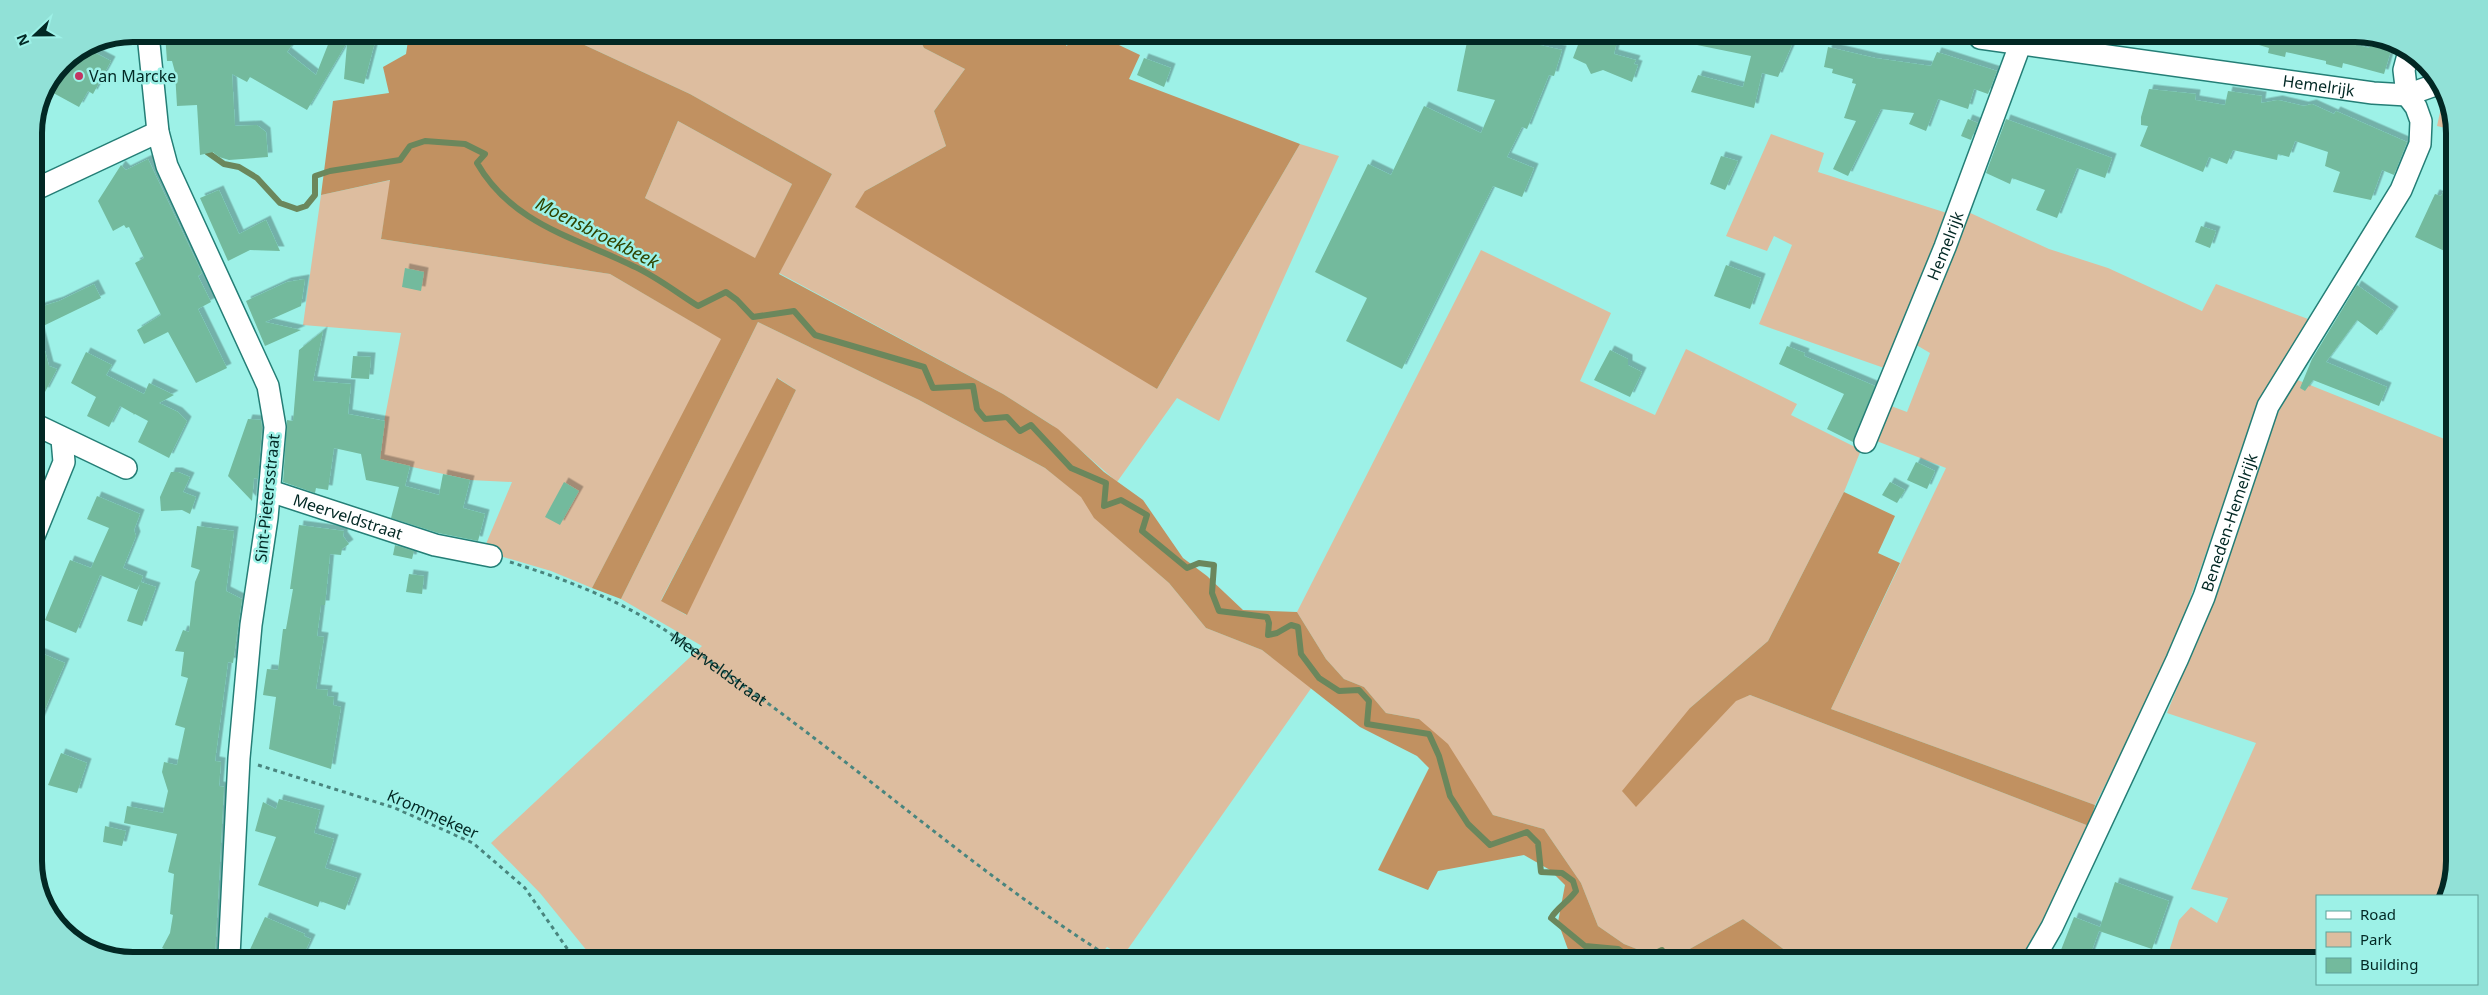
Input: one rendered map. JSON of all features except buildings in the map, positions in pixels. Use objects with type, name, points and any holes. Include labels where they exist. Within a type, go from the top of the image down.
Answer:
[{"type":"street","name":"Sint-Pietersstraat","points":[[149,42],[158,132],[167,166],[268,386],[275,427],[270,491],[251,625],[239,758],[229,952]]},
{"type":"street","name":"Hemelrijk","points":[[2003,42],[2373,93],[2407,95],[2432,86]]},
{"type":"street","name":"Hemelrijk","points":[[1865,442],[1945,248],[2020,45]]},
{"type":"street","points":[[2407,59],[2404,70],[2407,95]]},
{"type":"street","name":"Beneden-Hemelrijk","points":[[2038,952],[2052,927],[2177,660],[2200,606],[2268,406],[2401,190],[2420,144],[2421,121],[2416,106],[2407,95]]},
{"type":"street","points":[[42,186],[158,132]]},
{"type":"street","points":[[42,429],[126,468]]},
{"type":"street","points":[[43,515],[64,462],[62,439]]},
{"type":"street","name":"Meerveldstraat","points":[[270,491],[435,545],[491,556]]},
{"type":"path","name":"Meerveldstraat","points":[[491,556],[561,578],[616,603],[670,633],[844,759],[978,865],[1102,952]]},
{"type":"path","name":"Krommekeer","points":[[239,758],[395,808],[473,843],[525,888],[570,952]]},
{"type":"green space","points":[[578,42],[921,42],[924,48],[965,69],[934,111],[946,146],[865,191],[1157,389],[1300,144],[1339,156],[1219,421],[1177,398],[1117,482],[1052,425],[1003,394],[779,273],[832,174],[690,94]]},
{"type":"green space","points":[[2441,106],[2445,128],[2437,126]]},
{"type":"green space","points":[[678,121],[792,184],[755,259],[645,198]]},
{"type":"green space","points":[[1771,134],[1824,153],[1818,172],[1950,214],[1887,369],[1759,324],[1792,245],[1774,236],[1767,251],[1726,236]]},
{"type":"green space","points":[[391,180],[381,239],[610,274],[722,339],[592,588],[551,571],[483,551],[512,482],[470,480],[377,459],[401,333],[303,325],[321,195]]},
{"type":"green space","points":[[1966,211],[2049,249],[2108,268],[2202,311],[2216,284],[2308,319],[2294,349],[2266,396],[2243,447],[2169,659],[2095,805],[1831,709],[1946,468],[1874,440],[1891,406],[1907,412],[1930,353],[1913,343]]},
{"type":"green space","points":[[1481,250],[1611,313],[1580,381],[1655,415],[1686,349],[1797,404],[1791,415],[1861,450],[1844,492],[1768,641],[1690,708],[1736,700],[1750,695],[2089,826],[2047,913],[2025,952],[1787,952],[1743,919],[1684,952],[1644,952],[1624,944],[1598,926],[1581,883],[1544,829],[1493,815],[1478,793],[1419,719],[1386,713],[1364,687],[1344,679],[1326,659],[1297,612]]},
{"type":"green space","points":[[758,322],[919,400],[1045,468],[1082,497],[1095,518],[1169,583],[1206,628],[1262,650],[1312,687],[1126,952],[1116,952],[1107,947],[1102,952],[588,952],[540,893],[491,843],[702,646],[621,599]],"holes":[[[778,378],[796,390],[686,615],[661,600]]]},
{"type":"green space","points":[[2295,379],[2445,439],[2446,862],[2444,879],[2439,895],[2316,895],[2316,952],[2169,952],[2179,920],[2191,907],[2217,923],[2228,898],[2191,889],[2256,743],[2167,713],[2215,593],[2274,421]]},
{"type":"shaded area","points":[[408,42],[578,42],[690,94],[832,174],[779,274],[1003,394],[1058,429],[1104,472],[1143,500],[1183,558],[1207,576],[1243,610],[1297,612],[1326,659],[1344,679],[1364,687],[1386,713],[1419,719],[1448,744],[1493,815],[1544,829],[1581,883],[1598,926],[1624,944],[1644,952],[1569,952],[1558,922],[1565,885],[1550,870],[1524,855],[1438,871],[1428,890],[1378,870],[1429,768],[1417,756],[1360,727],[1262,650],[1206,628],[1169,583],[1094,518],[1081,497],[1045,468],[919,400],[758,322],[621,599],[592,588],[721,339],[610,274],[381,239],[390,180],[321,195],[333,101],[389,93],[383,67],[406,54]],"holes":[[[678,121],[792,184],[755,258],[645,198]]]},
{"type":"shaded area","points":[[921,42],[1062,42],[1067,46],[1069,42],[1113,42],[1140,55],[1129,79],[1300,144],[1157,389],[855,207],[865,191],[946,146],[934,111],[965,69],[924,48]]},
{"type":"shaded area","points":[[777,378],[796,390],[687,615],[661,601]]},
{"type":"shaded area","points":[[1844,492],[1895,516],[1878,553],[1900,563],[1831,709],[2095,805],[2089,826],[1750,695],[1736,701],[1636,807],[1622,791],[1690,708],[1768,641]]},
{"type":"shaded area","points":[[1743,919],[1787,952],[1684,952]]},
{"type":"waterway","name":"Moensbroekbeek","points":[[207,152],[224,164],[239,167],[257,178],[280,203],[297,209],[306,206],[315,195],[315,176],[330,171],[400,160],[410,146],[425,141],[465,144],[485,154],[477,163],[491,184],[526,215],[567,237],[642,270],[698,306],[726,292],[737,300],[753,317],[794,311],[815,335],[924,367],[933,388],[973,386],[977,409],[985,419],[1007,417],[1020,431],[1031,425],[1071,468],[1106,483],[1104,506],[1121,500],[1147,515],[1142,531],[1187,568],[1199,563],[1214,565],[1212,593],[1219,611],[1267,617],[1269,623],[1268,635],[1277,633],[1291,625],[1298,627],[1301,654],[1319,678],[1339,691],[1359,690],[1369,701],[1367,724],[1429,734],[1439,756],[1450,796],[1468,824],[1490,845],[1527,832],[1538,843],[1541,872],[1562,873],[1573,881],[1576,891],[1551,918],[1585,946],[1618,949],[1622,952]]},
{"type":"waterway","name":"Moensbroekbeek","points":[[1658,952],[1662,950],[1662,952]]},
{"type":"place","name":"Van Marcke","points":[[79,76]]}]
